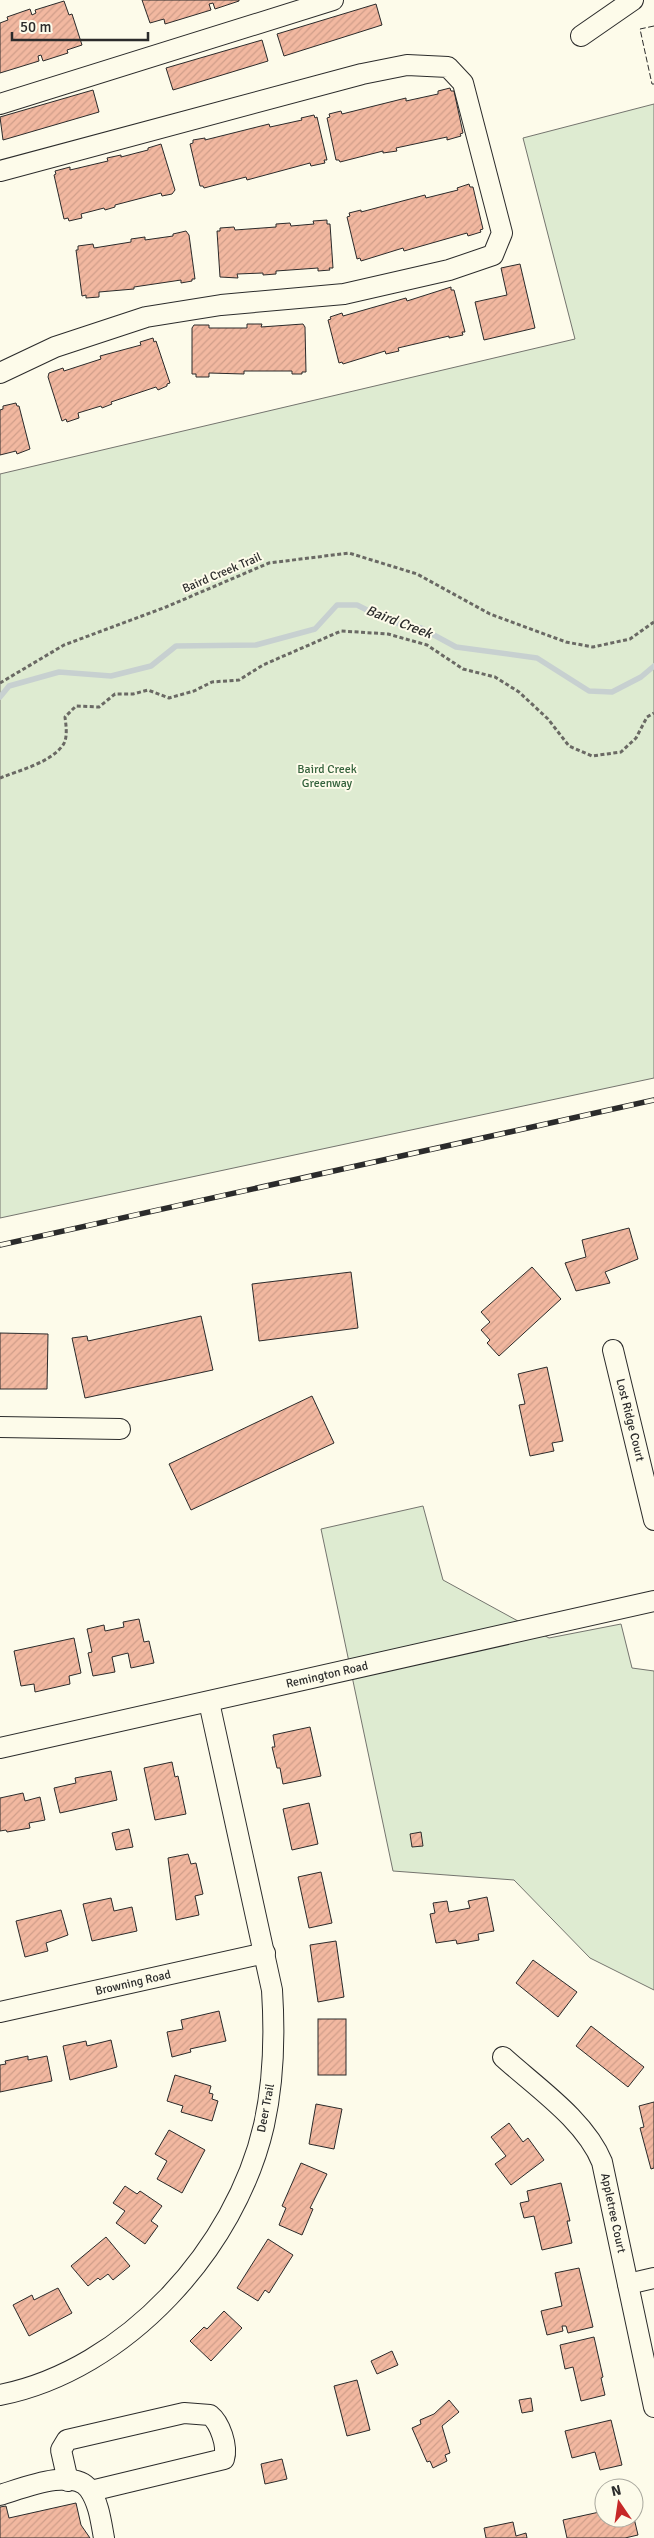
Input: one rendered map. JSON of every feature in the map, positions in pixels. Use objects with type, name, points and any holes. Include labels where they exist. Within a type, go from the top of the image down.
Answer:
[{"type":"street","points":[[0,104],[333,0]]},
{"type":"street","points":[[581,36],[633,0]]},
{"type":"street","points":[[0,171],[362,74],[407,65],[448,67],[462,83],[502,233],[493,255],[448,270],[344,294],[221,305],[146,317],[54,348],[0,373]]},
{"type":"street","name":"Lost Ridge Court","points":[[613,1350],[654,1520]]},
{"type":"street","points":[[0,1427],[120,1429]]},
{"type":"street","name":"Remington Road","points":[[0,1748],[654,1601]]},
{"type":"street","name":"Deer Trail","points":[[0,2395],[46,2381],[77,2366],[110,2346],[142,2322],[170,2296],[200,2261],[225,2223],[254,2157],[264,2126],[272,2081],[274,2035],[272,1990],[209,1702]]},
{"type":"street","name":"Browning Road","points":[[0,2012],[265,1953]]},
{"type":"street","name":"Appletree Court","points":[[503,2056],[584,2131],[596,2148],[602,2162],[654,2407]]},
{"type":"street","points":[[628,2284],[654,2278]]},
{"type":"street","points":[[68,2480],[61,2450],[67,2440],[184,2413],[210,2415],[220,2427],[226,2453],[224,2458],[90,2492]]},
{"type":"street","points":[[0,2495],[53,2479],[68,2480],[88,2488],[96,2502],[104,2538]]},
{"type":"path","name":"Baird Creek Trail","points":[[0,683],[64,645],[166,607],[269,563],[349,553],[418,574],[490,614],[575,644],[593,647],[630,639],[654,622]]},
{"type":"path","points":[[0,778],[44,761],[63,744],[66,731],[66,717],[76,706],[99,707],[115,694],[134,694],[148,690],[169,698],[194,691],[212,682],[239,680],[263,666],[341,631],[388,634],[427,645],[463,669],[495,677],[520,692],[548,720],[569,746],[592,756],[621,752],[636,738],[647,717],[654,713]]},
{"type":"green space","name":"Baird Creek Greenway","points":[[654,104],[654,1078],[0,1218],[0,474],[575,339],[523,138]]},
{"type":"green space","points":[[423,1506],[443,1580],[549,1638],[621,1624],[632,1668],[654,1671],[654,1990],[590,1958],[514,1880],[393,1871],[321,1529]]},
{"type":"building","points":[[142,0],[239,1],[215,9],[213,3],[209,4],[211,10],[165,24],[164,19],[150,23]]},
{"type":"building","points":[[64,1],[69,15],[72,14],[82,45],[67,50],[68,53],[43,61],[41,55],[38,56],[39,61],[0,73],[0,23],[8,20],[7,17],[30,9],[32,15],[36,13],[35,10]]},
{"type":"building","points":[[376,4],[382,25],[284,56],[277,34]]},
{"type":"building","points":[[262,40],[268,61],[173,90],[166,68]]},
{"type":"building","points":[[450,88],[451,91],[454,91],[463,133],[460,134],[461,136],[447,140],[447,137],[396,148],[397,151],[383,153],[383,151],[340,162],[336,160],[327,118],[330,117],[329,114],[341,111],[342,114],[406,98],[406,101],[438,94],[438,91]]},
{"type":"building","points":[[93,90],[99,112],[3,140],[0,117]]},
{"type":"building","points":[[314,115],[315,118],[317,117],[327,160],[324,160],[325,163],[311,166],[310,163],[247,180],[246,177],[204,188],[200,186],[190,144],[193,143],[193,140],[205,138],[205,140],[269,124],[270,127],[302,120],[301,118]]},
{"type":"building","points":[[161,144],[175,190],[172,194],[162,196],[161,193],[115,205],[115,207],[105,210],[104,208],[81,214],[82,218],[69,221],[68,218],[64,219],[54,175],[56,174],[55,171],[70,167],[70,170],[108,161],[107,158],[121,155],[121,157],[148,150],[148,148]]},
{"type":"building","points":[[469,184],[470,187],[473,187],[483,229],[480,230],[481,232],[468,236],[467,233],[404,251],[403,248],[361,261],[360,258],[357,259],[347,217],[350,216],[349,213],[361,210],[361,212],[425,195],[426,198],[458,190],[457,188]]},
{"type":"building","points":[[327,220],[327,224],[330,224],[333,268],[329,268],[330,270],[318,271],[318,268],[276,271],[276,274],[263,275],[263,273],[237,274],[238,278],[220,277],[217,231],[220,231],[220,228],[234,227],[235,230],[276,227],[276,224],[290,223],[291,226],[314,224],[313,221]]},
{"type":"building","points":[[186,231],[189,235],[195,279],[192,279],[192,281],[181,283],[181,280],[134,287],[134,289],[99,292],[99,297],[86,298],[86,295],[82,296],[76,250],[78,250],[78,246],[93,244],[94,248],[131,242],[131,239],[145,237],[145,240],[173,236],[173,234]]},
{"type":"building","points":[[520,264],[535,328],[484,340],[475,302],[507,295],[501,268]]},
{"type":"building","points":[[451,287],[451,290],[454,290],[465,332],[462,332],[463,335],[449,338],[449,336],[398,348],[399,351],[386,354],[385,351],[343,364],[342,362],[339,363],[328,320],[331,319],[330,317],[342,313],[343,316],[406,298],[407,301]]},
{"type":"building","points":[[247,324],[262,324],[261,327],[303,324],[305,327],[306,372],[292,374],[292,371],[244,371],[244,374],[209,373],[209,377],[196,377],[196,374],[192,374],[192,328],[194,325],[209,325],[209,328],[247,328]]},
{"type":"building","points":[[153,338],[154,342],[156,341],[170,383],[167,386],[158,390],[156,387],[111,402],[112,404],[102,408],[101,406],[78,413],[79,418],[67,422],[66,419],[62,421],[48,377],[49,373],[63,368],[64,371],[101,359],[100,356],[141,345],[140,342]]},
{"type":"building","points":[[16,403],[19,406],[30,449],[17,454],[16,451],[0,455],[0,410],[3,409],[3,406]]},
{"type":"building","points":[[629,1228],[638,1259],[605,1272],[610,1283],[576,1291],[565,1263],[586,1257],[582,1240]]},
{"type":"building","points":[[532,1267],[561,1299],[499,1356],[487,1343],[490,1340],[481,1330],[490,1322],[481,1312]]},
{"type":"building","points":[[351,1272],[358,1328],[259,1341],[252,1284]]},
{"type":"building","points":[[201,1316],[213,1370],[85,1398],[72,1338],[87,1336],[88,1341]]},
{"type":"building","points":[[0,1333],[48,1334],[47,1389],[0,1389]]},
{"type":"building","points":[[547,1367],[563,1441],[552,1443],[554,1451],[530,1456],[519,1405],[525,1404],[518,1374]]},
{"type":"building","points":[[312,1396],[334,1443],[191,1510],[169,1464]]},
{"type":"building","points":[[139,1619],[144,1642],[149,1641],[154,1663],[131,1668],[128,1653],[112,1657],[115,1672],[93,1676],[88,1653],[92,1652],[87,1629],[104,1625],[105,1631],[124,1627],[123,1622]]},
{"type":"building","points":[[74,1638],[81,1673],[69,1676],[70,1684],[35,1692],[34,1684],[21,1686],[14,1651]]},
{"type":"building","points":[[310,1727],[321,1776],[283,1784],[280,1768],[277,1768],[272,1747],[275,1747],[273,1735]]},
{"type":"building","points":[[172,1762],[175,1777],[178,1776],[186,1814],[155,1820],[144,1768]]},
{"type":"building","points":[[111,1771],[117,1800],[60,1813],[54,1788],[76,1783],[75,1778]]},
{"type":"building","points":[[23,1793],[25,1801],[40,1797],[45,1820],[29,1823],[30,1828],[7,1832],[6,1830],[0,1831],[0,1798]]},
{"type":"building","points":[[309,1803],[318,1844],[292,1850],[283,1809]]},
{"type":"building","points":[[129,1829],[133,1847],[116,1850],[112,1833]]},
{"type":"building","points":[[421,1832],[423,1846],[412,1847],[410,1834]]},
{"type":"building","points":[[188,1854],[191,1864],[196,1863],[203,1894],[195,1896],[199,1915],[176,1920],[168,1858]]},
{"type":"building","points":[[321,1872],[332,1923],[309,1928],[298,1877]]},
{"type":"building","points":[[487,1897],[494,1931],[478,1934],[479,1940],[457,1944],[456,1940],[436,1943],[430,1914],[435,1913],[433,1903],[447,1901],[449,1912],[470,1908],[468,1901]]},
{"type":"building","points":[[111,1898],[114,1911],[132,1907],[137,1931],[92,1941],[83,1904]]},
{"type":"building","points":[[61,1910],[68,1935],[46,1943],[48,1951],[25,1957],[16,1921]]},
{"type":"building","points":[[336,1941],[344,1997],[318,2002],[310,1945]]},
{"type":"building","points":[[533,1960],[577,1992],[558,2017],[516,1983]]},
{"type":"building","points":[[219,2011],[226,2041],[190,2049],[191,2052],[172,2057],[167,2032],[183,2029],[181,2020]]},
{"type":"building","points":[[318,2019],[346,2019],[346,2075],[318,2075]]},
{"type":"building","points":[[591,2026],[644,2067],[628,2087],[576,2046]]},
{"type":"building","points":[[111,2040],[117,2067],[70,2080],[63,2046],[86,2041],[87,2046]]},
{"type":"building","points":[[28,2056],[28,2060],[47,2056],[52,2081],[0,2092],[0,2065],[6,2064],[5,2061]]},
{"type":"building","points":[[175,2075],[211,2086],[209,2093],[213,2094],[212,2099],[218,2101],[212,2121],[181,2112],[183,2106],[167,2101]]},
{"type":"building","points":[[654,2102],[654,2168],[651,2169],[640,2128],[644,2127],[639,2106]]},
{"type":"building","points":[[316,2104],[342,2109],[334,2149],[309,2144]]},
{"type":"building","points":[[509,2123],[523,2142],[528,2138],[544,2160],[511,2185],[495,2164],[506,2156],[491,2137]]},
{"type":"building","points":[[169,2130],[205,2150],[182,2193],[157,2179],[167,2161],[155,2154]]},
{"type":"building","points":[[301,2163],[327,2174],[310,2208],[313,2209],[302,2235],[279,2225],[286,2208],[282,2206]]},
{"type":"building","points":[[561,2183],[570,2221],[567,2221],[572,2243],[542,2250],[534,2216],[524,2218],[520,2203],[529,2201],[527,2191]]},
{"type":"building","points":[[125,2186],[137,2194],[140,2191],[162,2206],[151,2221],[158,2226],[145,2244],[116,2223],[125,2211],[113,2203]]},
{"type":"building","points":[[106,2237],[130,2266],[113,2280],[108,2274],[100,2280],[98,2278],[88,2286],[71,2266]]},
{"type":"building","points":[[268,2239],[293,2255],[269,2293],[265,2290],[258,2301],[237,2288]]},
{"type":"building","points":[[579,2268],[593,2327],[568,2333],[566,2326],[562,2326],[563,2331],[547,2335],[541,2311],[562,2306],[555,2273]]},
{"type":"building","points":[[58,2288],[72,2313],[29,2336],[13,2305],[32,2295],[34,2300]]},
{"type":"building","points":[[224,2311],[242,2328],[211,2361],[190,2341],[204,2327],[207,2329]]},
{"type":"building","points":[[594,2337],[605,2395],[581,2401],[573,2367],[565,2369],[560,2345]]},
{"type":"building","points":[[392,2351],[398,2365],[377,2374],[371,2361]]},
{"type":"building","points":[[357,2380],[370,2430],[347,2436],[334,2386]]},
{"type":"building","points":[[531,2398],[533,2411],[522,2413],[519,2400]]},
{"type":"building","points":[[449,2400],[459,2412],[442,2426],[450,2453],[445,2455],[447,2461],[433,2468],[430,2461],[427,2462],[412,2428],[421,2424],[420,2420],[434,2414]]},
{"type":"building","points":[[611,2420],[622,2465],[600,2470],[595,2452],[572,2458],[565,2431]]},
{"type":"building","points":[[282,2459],[287,2479],[265,2484],[261,2464]]},
{"type":"building","points":[[76,2503],[81,2525],[90,2538],[0,2538],[0,2507],[6,2506],[9,2518]]},
{"type":"building","points":[[594,2513],[594,2528],[636,2528],[638,2535],[625,2538],[567,2538],[563,2520]]},
{"type":"building","points":[[513,2522],[516,2536],[526,2533],[527,2538],[486,2538],[484,2528]]},
{"type":"waterway","name":"Baird Creek","points":[[0,697],[9,686],[59,672],[111,676],[151,666],[176,646],[256,645],[315,629],[337,605],[357,605],[391,622],[421,628],[456,647],[537,658],[589,691],[612,692],[641,677],[654,666]]},
{"type":"railway","points":[[0,1245],[654,1100]]},
{"type":"fence","points":[[654,26],[640,29],[652,84],[654,84]]}]
